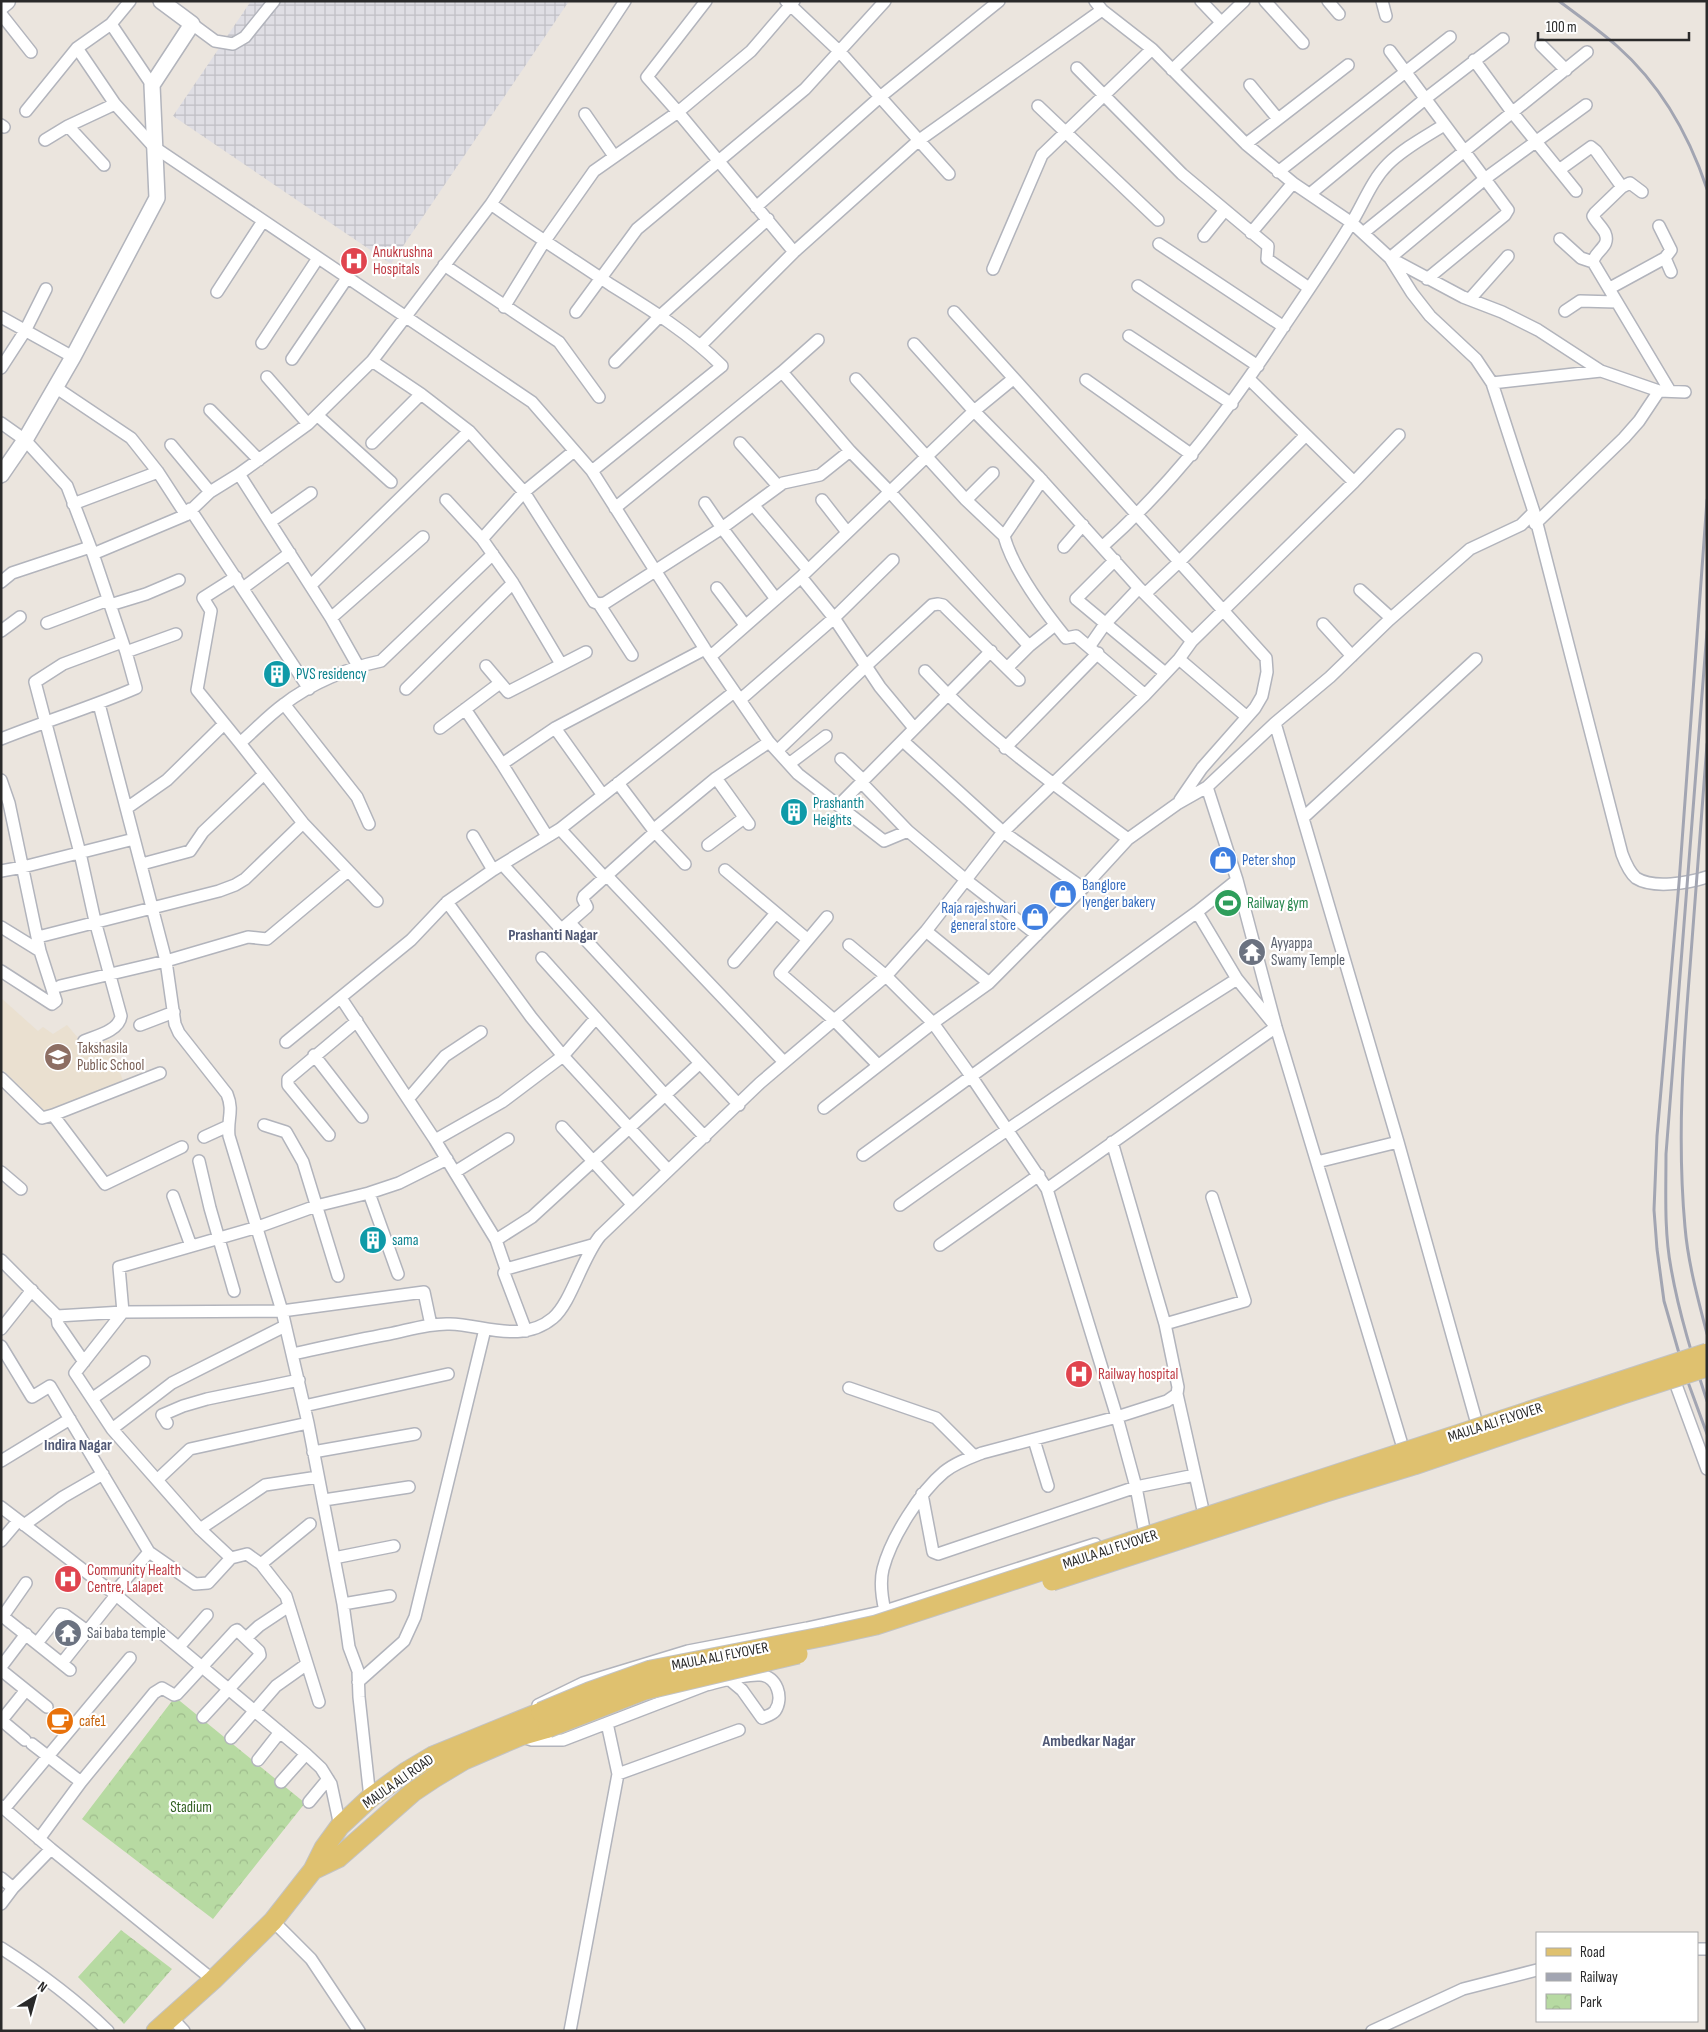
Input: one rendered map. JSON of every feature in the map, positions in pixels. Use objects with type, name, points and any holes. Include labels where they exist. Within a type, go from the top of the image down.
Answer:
[{"type":"main road","points":[[1,6],[7,1]]},
{"type":"main road","name":"MAULA ALI FLYOVER","points":[[544,1720],[589,1692],[651,1670],[876,1625],[1707,1352]]},
{"type":"main road","name":"MAULA ALI FLYOVER","points":[[514,1730],[645,1690],[888,1633],[1414,1465],[1597,1402],[1707,1367]]},
{"type":"main road","name":"MAULA ALI ROAD","points":[[156,2031],[178,2024],[213,1980],[273,1921],[313,1870],[338,1820],[370,1794],[432,1756],[483,1743],[514,1730]]},
{"type":"main road","name":"MAULA ALI ROAD","points":[[313,1870],[338,1858],[413,1792],[464,1760],[483,1743]]},
{"type":"main road","points":[[401,1776],[413,1792]]},
{"type":"street","points":[[26,111],[77,48],[111,24],[130,1]]},
{"type":"street","points":[[161,1],[215,41],[234,44],[245,37],[274,1]]},
{"type":"street","points":[[1,582],[12,573],[91,551],[188,512],[210,492],[240,474],[308,424],[372,361],[491,204],[625,1]]},
{"type":"street","points":[[706,1],[647,77],[794,252]]},
{"type":"street","points":[[576,312],[636,229],[805,89],[885,1]]},
{"type":"street","points":[[756,207],[880,97],[998,1]]},
{"type":"street","points":[[1201,1],[1221,22]]},
{"type":"street","points":[[1172,70],[1244,1]]},
{"type":"street","points":[[1265,1],[1303,43]]},
{"type":"street","points":[[1328,1],[1339,14]]},
{"type":"street","points":[[1382,1],[1386,16]]},
{"type":"street","points":[[504,307],[544,242],[594,171],[678,112],[751,51],[790,2],[839,51],[949,174]]},
{"type":"street","points":[[701,345],[794,252],[918,141],[1099,6],[1152,49],[1246,144],[1278,172],[1352,223],[1390,258],[1470,300],[1502,312],[1538,330],[1602,371],[1665,391],[1685,392]]},
{"type":"street","points":[[1,14],[31,52]]},
{"type":"street","points":[[1,475],[25,440],[55,388],[157,198],[152,85],[111,24]]},
{"type":"street","points":[[152,85],[192,24]]},
{"type":"street","points":[[1278,172],[1450,37]]},
{"type":"street","points":[[1310,194],[1425,99],[1503,39]]},
{"type":"street","points":[[1541,45],[1566,70]]},
{"type":"street","points":[[77,48],[115,104],[154,147],[532,402],[592,471],[655,572],[769,742],[798,774],[884,842],[908,831]]},
{"type":"street","points":[[993,269],[1042,155],[1152,49]]},
{"type":"street","points":[[1390,52],[1444,126],[1486,178],[1506,206],[1507,212],[1427,279]]},
{"type":"street","points":[[1363,233],[1587,52]]},
{"type":"street","points":[[1474,60],[1512,112],[1576,191]]},
{"type":"street","points":[[1246,144],[1348,65]]},
{"type":"street","points":[[1077,68],[1182,174],[1268,246],[1267,259],[1309,288]]},
{"type":"street","points":[[1250,85],[1278,119]]},
{"type":"street","points":[[45,140],[68,126],[115,104]]},
{"type":"street","points":[[1390,258],[1486,178],[1586,105]]},
{"type":"street","points":[[1038,106],[1158,220]]},
{"type":"street","points":[[585,114],[614,156]]},
{"type":"street","points":[[68,126],[104,165]]},
{"type":"street","points":[[1102,547],[1137,516],[1192,455],[1232,404],[1352,223],[1376,179],[1386,166],[1405,149],[1444,126]]},
{"type":"street","points":[[1559,170],[1591,147],[1596,151],[1622,187]]},
{"type":"street","points":[[1251,233],[1293,183]]},
{"type":"street","points":[[1593,262],[1595,254],[1605,246],[1607,238],[1594,216],[1622,187],[1630,183],[1642,192]]},
{"type":"street","points":[[491,204],[544,242],[660,316],[701,345],[722,366],[592,471]]},
{"type":"street","points":[[1204,236],[1225,210]]},
{"type":"street","points":[[615,362],[660,316],[768,219]]},
{"type":"street","points":[[217,292],[263,221]]},
{"type":"street","points":[[1610,288],[1665,258],[1670,250],[1659,226]]},
{"type":"street","points":[[1560,239],[1576,254],[1593,262],[1610,288],[1665,391]]},
{"type":"street","points":[[1159,244],[1284,327]]},
{"type":"street","points":[[1470,300],[1508,256]]},
{"type":"street","points":[[262,343],[318,258]]},
{"type":"street","points":[[1390,258],[1412,293],[1430,316],[1476,359],[1492,383],[1535,518],[1622,854],[1628,868],[1636,878],[1650,883],[1687,882],[1707,878]]},
{"type":"street","points":[[1665,258],[1671,272]]},
{"type":"street","points":[[444,265],[504,307],[559,342],[599,397]]},
{"type":"street","points":[[292,359],[347,278]]},
{"type":"street","points":[[1138,286],[1258,366]]},
{"type":"street","points":[[1,368],[25,331],[46,289]]},
{"type":"street","points":[[1565,311],[1580,301],[1616,302]]},
{"type":"street","points":[[954,312],[1266,658],[1266,687],[1262,696],[1247,717],[1208,761],[1178,804]]},
{"type":"street","points":[[1,318],[73,356]]},
{"type":"street","points":[[1129,336],[1232,404]]},
{"type":"street","points":[[615,508],[782,372],[818,340]]},
{"type":"street","points":[[914,344],[974,411],[1038,476],[1142,591],[1192,641]]},
{"type":"street","points":[[372,361],[421,394],[469,430],[524,492],[594,602],[599,604],[632,655]]},
{"type":"street","points":[[1492,383],[1602,371]]},
{"type":"street","points":[[782,372],[850,451],[889,491],[1029,646]]},
{"type":"street","points":[[267,378],[308,424]]},
{"type":"street","points":[[502,764],[555,728],[708,652],[745,625],[804,573],[974,411],[1014,378]]},
{"type":"street","points":[[856,379],[966,500],[1000,532],[1018,568],[1055,625],[1066,638],[1076,636],[1145,695]]},
{"type":"street","points":[[1249,379],[1354,482]]},
{"type":"street","points":[[1086,380],[1192,455]]},
{"type":"street","points":[[55,388],[130,438],[158,472],[236,577],[308,688]]},
{"type":"street","points":[[824,1108],[933,1023],[989,983],[1084,888],[1128,839],[1178,804],[1207,787],[1275,722],[1330,677],[1391,618],[1470,549],[1535,518],[1629,432],[1665,391]]},
{"type":"street","points":[[372,443],[421,394]]},
{"type":"street","points":[[210,410],[259,460]]},
{"type":"street","points":[[317,415],[391,482]]},
{"type":"street","points":[[1,423],[25,440],[67,486],[109,602],[136,688],[99,704],[45,721],[1,739]]},
{"type":"street","points":[[311,585],[469,430]]},
{"type":"street","points":[[1005,748],[1094,650],[1105,624],[1142,591],[1180,562],[1306,434]]},
{"type":"street","points":[[292,1354],[431,1325],[470,1325],[485,1329],[526,1332],[553,1318],[564,1302],[592,1245],[632,1204],[706,1137],[784,1062],[886,976],[926,931],[1003,832],[1145,695],[1179,659],[1192,641],[1354,482],[1399,435]]},
{"type":"street","points":[[740,443],[778,486]]},
{"type":"street","points":[[171,445],[210,492]]},
{"type":"street","points":[[482,538],[524,492],[574,451]]},
{"type":"street","points":[[599,604],[605,603],[722,528],[754,506],[778,486],[783,483],[820,475],[850,451]]},
{"type":"street","points":[[73,504],[158,472]]},
{"type":"street","points":[[240,474],[311,585],[358,666]]},
{"type":"street","points":[[966,500],[993,474]]},
{"type":"street","points":[[1000,532],[1038,476]]},
{"type":"street","points":[[270,522],[311,493]]},
{"type":"street","points":[[446,500],[482,538],[512,583],[561,664]]},
{"type":"street","points":[[822,500],[847,532]]},
{"type":"street","points":[[705,503],[776,599]]},
{"type":"street","points":[[754,506],[804,573],[880,686],[914,728]]},
{"type":"street","points":[[1064,547],[1082,525]]},
{"type":"street","points":[[331,618],[423,538]]},
{"type":"street","points":[[243,588],[290,553]]},
{"type":"street","points":[[240,743],[284,704],[308,688],[358,666],[381,661],[493,554]]},
{"type":"street","points":[[286,1042],[411,940],[447,902],[498,867],[560,829],[602,794],[738,696],[834,618],[893,560]]},
{"type":"street","points":[[1115,560],[1076,599],[1165,673]]},
{"type":"street","points":[[236,577],[203,598],[211,611],[197,690],[303,824],[378,901]]},
{"type":"street","points":[[48,623],[109,602],[146,594],[179,580]]},
{"type":"street","points":[[406,689],[512,583]]},
{"type":"street","points":[[716,588],[745,625]]},
{"type":"street","points":[[1360,590],[1391,618]]},
{"type":"street","points":[[777,751],[932,605],[943,605],[1019,680]]},
{"type":"street","points":[[1,631],[20,617]]},
{"type":"street","points":[[1323,624],[1352,656]]},
{"type":"street","points":[[1007,668],[1029,646],[1055,625]]},
{"type":"street","points":[[84,1041],[114,1028],[120,1020],[80,853],[35,682],[64,664],[176,634]]},
{"type":"street","points":[[839,805],[991,651]]},
{"type":"street","points":[[486,666],[508,692],[586,652]]},
{"type":"street","points":[[1179,659],[1247,717]]},
{"type":"street","points":[[1304,817],[1476,659]]},
{"type":"street","points":[[925,671],[947,695],[1005,748],[1128,839]]},
{"type":"street","points":[[440,728],[500,683]]},
{"type":"street","points":[[99,704],[166,960],[175,1024],[179,1033],[227,1094],[231,1107],[228,1126],[229,1136],[282,1311],[324,1500],[349,1647],[358,1677],[370,1794]]},
{"type":"street","points":[[284,704],[357,797],[369,824]]},
{"type":"street","points":[[465,710],[502,764],[547,836]]},
{"type":"street","points":[[1275,722],[1398,1142],[1477,1424]]},
{"type":"street","points":[[127,808],[167,780],[224,724]]},
{"type":"street","points":[[555,728],[602,794]]},
{"type":"street","points":[[789,764],[826,736]]},
{"type":"street","points":[[562,925],[585,902],[584,896],[654,831],[716,778],[769,742]]},
{"type":"street","points":[[903,742],[1003,832],[1084,888]]},
{"type":"street","points":[[841,759],[908,831],[966,880],[1037,935]]},
{"type":"street","points":[[142,864],[190,851],[203,832],[264,774]]},
{"type":"street","points":[[708,845],[746,821],[716,778]]},
{"type":"street","points":[[1,780],[5,804],[23,867],[40,951],[56,1001],[55,1003],[52,1004],[1,971]]},
{"type":"street","points":[[618,783],[654,831],[685,864]]},
{"type":"street","points":[[1207,787],[1237,880],[1276,1027],[1403,1448]]},
{"type":"street","points":[[38,937],[219,891],[235,885],[303,824]]},
{"type":"street","points":[[560,829],[605,878],[610,880],[784,1062]]},
{"type":"street","points":[[473,836],[498,867],[562,925],[739,1105]]},
{"type":"street","points":[[1,871],[134,839]]},
{"type":"street","points":[[725,870],[807,939]]},
{"type":"street","points":[[60,986],[166,960],[248,937],[267,938],[348,871]]},
{"type":"street","points":[[864,1155],[1197,912],[1237,880]]},
{"type":"street","points":[[447,902],[492,961],[531,1017],[563,1056],[668,1170]]},
{"type":"street","points":[[1197,912],[1237,979],[1276,1027]]},
{"type":"street","points":[[734,962],[776,913]]},
{"type":"street","points":[[827,917],[780,973],[834,1020],[878,1065]]},
{"type":"street","points":[[1,927],[40,951]]},
{"type":"street","points":[[926,931],[989,983]]},
{"type":"street","points":[[849,945],[886,976],[933,1023],[1047,1189],[1117,1417],[1136,1487],[1144,1529]]},
{"type":"street","points":[[542,958],[665,1095],[706,1137]]},
{"type":"street","points":[[900,1205],[1006,1129],[1121,1052],[1237,979]]},
{"type":"street","points":[[341,998],[436,1140],[496,1240],[506,1269],[504,1273],[526,1332]]},
{"type":"street","points":[[140,1025],[174,1012]]},
{"type":"street","points":[[436,1140],[502,1102],[563,1056],[596,1018]]},
{"type":"street","points":[[329,1135],[288,1082],[291,1076],[314,1055],[357,1021]]},
{"type":"street","points":[[1047,1189],[1276,1027]]},
{"type":"street","points":[[407,1095],[445,1056],[481,1032]]},
{"type":"street","points":[[314,1055],[362,1117]]},
{"type":"street","points":[[496,1240],[532,1217],[700,1064]]},
{"type":"street","points":[[1,1078],[42,1118],[160,1073]]},
{"type":"street","points":[[53,1115],[104,1184],[182,1147]]},
{"type":"street","points":[[264,1125],[279,1129],[290,1136],[303,1162],[338,1276]]},
{"type":"street","points":[[204,1137],[228,1126]]},
{"type":"street","points":[[562,1127],[632,1204]]},
{"type":"street","points":[[455,1172],[508,1139]]},
{"type":"street","points":[[1112,1142],[1165,1324],[1178,1387],[1177,1394],[1202,1510]]},
{"type":"street","points":[[1316,1162],[1398,1142]]},
{"type":"street","points":[[231,1558],[200,1530],[112,1429],[75,1373],[123,1312],[119,1267],[258,1227],[316,1206],[374,1192],[399,1183],[447,1159]]},
{"type":"street","points":[[199,1161],[234,1291]]},
{"type":"street","points":[[1,1172],[21,1189]]},
{"type":"street","points":[[940,1245],[1039,1175]]},
{"type":"street","points":[[374,1192],[398,1274]]},
{"type":"street","points":[[173,1196],[191,1246]]},
{"type":"street","points":[[1165,1324],[1245,1301],[1212,1196]]},
{"type":"street","points":[[506,1269],[592,1245]]},
{"type":"street","points":[[1,1260],[57,1316],[58,1324],[84,1362]]},
{"type":"street","points":[[1,1329],[32,1290]]},
{"type":"street","points":[[57,1316],[123,1312],[282,1311],[424,1292],[431,1325]]},
{"type":"street","points":[[112,1429],[172,1383],[285,1326]]},
{"type":"street","points":[[358,1677],[404,1641],[415,1617],[485,1329]]},
{"type":"street","points":[[1,1346],[32,1396],[50,1386],[149,1552],[195,1584],[208,1583],[231,1558],[247,1554],[262,1564],[286,1596],[319,1702]]},
{"type":"street","points":[[92,1398],[144,1362]]},
{"type":"street","points":[[730,1680],[742,1690],[762,1718],[774,1713],[779,1705],[780,1697],[772,1680],[766,1676],[758,1675],[730,1680],[706,1685],[563,1740],[532,1740],[514,1730],[535,1706],[583,1683],[638,1665],[688,1650],[807,1628],[885,1611],[1048,1558],[1403,1448],[1665,1362],[1668,1365],[1707,1469]]},
{"type":"street","points":[[304,1406],[448,1374]]},
{"type":"street","points":[[168,1423],[162,1414],[183,1406],[298,1380]]},
{"type":"street","points":[[849,1388],[936,1418],[974,1456]]},
{"type":"street","points":[[885,1611],[883,1569],[900,1530],[922,1494],[946,1471],[974,1456],[1117,1417],[1168,1401],[1177,1394]]},
{"type":"street","points":[[1,1462],[70,1419]]},
{"type":"street","points":[[157,1480],[190,1449],[308,1423]]},
{"type":"street","points":[[313,1452],[415,1434]]},
{"type":"street","points":[[1034,1440],[1048,1486]]},
{"type":"street","points":[[1,1542],[21,1523],[103,1474]]},
{"type":"street","points":[[922,1494],[933,1552],[938,1554],[1136,1487],[1195,1475]]},
{"type":"street","points":[[200,1530],[264,1485],[318,1477]]},
{"type":"street","points":[[324,1500],[409,1488]]},
{"type":"street","points":[[1,1507],[115,1594],[306,1754],[331,1784],[338,1820]]},
{"type":"street","points":[[262,1564],[310,1524]]},
{"type":"street","points":[[334,1558],[394,1546]]},
{"type":"street","points":[[26,1583],[2,1616],[66,1667],[87,1631],[149,1552]]},
{"type":"street","points":[[343,1604],[390,1596]]},
{"type":"street","points":[[246,1638],[289,1606]]},
{"type":"street","points":[[37,1643],[60,1614],[65,1615],[87,1631]]},
{"type":"street","points":[[179,1646],[207,1614]]},
{"type":"street","points":[[39,1839],[81,1782],[154,1693],[162,1688],[174,1695],[177,1694],[238,1630],[259,1651],[260,1655],[203,1717]]},
{"type":"street","points":[[26,1634],[1,1669],[47,1707]]},
{"type":"street","points":[[130,1658],[3,1807],[51,1849],[213,1980]]},
{"type":"street","points":[[230,1738],[276,1686],[307,1664]]},
{"type":"street","points":[[26,1690],[1,1721],[81,1782]]},
{"type":"street","points":[[570,2031],[618,1774],[607,1723]]},
{"type":"street","points":[[618,1774],[739,1730]]},
{"type":"street","points":[[258,1760],[280,1732]]},
{"type":"street","points":[[281,1782],[306,1754]]},
{"type":"street","points":[[309,1802],[328,1779]]},
{"type":"street","points":[[1,1904],[13,1888],[51,1849]]},
{"type":"street","points":[[1,1878],[13,1888]]},
{"type":"street","points":[[273,1921],[311,1959],[359,2031]]},
{"type":"street","points":[[1,1948],[50,1980],[82,2006],[108,2031]]},
{"type":"street","points":[[1372,2031],[1462,1989],[1536,1970]]},
{"type":"shaded area","points":[[251,1],[569,1],[391,264],[173,116]]},
{"type":"shaded area","name":"Takshasila Public School","points":[[1,998],[38,1031],[43,1027],[53,1034],[67,1025],[84,1045],[109,1040],[124,1084],[46,1112],[1,1068]]},
{"type":"green space","name":"Stadium","points":[[175,1697],[305,1803],[213,1919],[82,1819]]},
{"type":"green space","points":[[121,1930],[172,1969],[124,2024],[78,1977]]},
{"type":"railway","points":[[1559,1],[1617,46],[1647,77],[1682,130],[1707,189]]},
{"type":"railway","points":[[1707,500],[1679,883],[1657,1136],[1654,1210],[1664,1301],[1685,1374],[1707,1434]]},
{"type":"railway","points":[[1707,631],[1666,1154],[1666,1226],[1674,1285],[1707,1401]]},
{"type":"railway","points":[[1707,744],[1685,1032],[1681,1129],[1686,1240],[1707,1334]]},
{"type":"place","name":"Anukrushna Hospitals","points":[[354,261]]},
{"type":"place","name":"PVS residency","points":[[277,674]]},
{"type":"place","name":"Prashanth Heights","points":[[794,812]]},
{"type":"place","name":"Peter shop","points":[[1223,860]]},
{"type":"place","name":"Banglore Iyenger bakery","points":[[1063,894]]},
{"type":"place","name":"Railway gym","points":[[1228,903]]},
{"type":"place","name":"Raja rajeshwari general store","points":[[1035,917]]},
{"type":"place","name":"Ayyappa Swamy Temple","points":[[1252,952]]},
{"type":"place","name":"Takshasila Public School","points":[[58,1057]]},
{"type":"place","name":"sama","points":[[373,1240]]},
{"type":"place","name":"Railway hospital","points":[[1079,1374]]},
{"type":"place","name":"Community Health Centre, Lalapet","points":[[68,1579]]},
{"type":"place","name":"Sai baba temple","points":[[68,1633]]},
{"type":"place","name":"cafe1","points":[[60,1721]]},
{"type":"district","name":"Prashanti Nagar","points":[[553,934]]},
{"type":"district","name":"Indira Nagar","points":[[78,1444]]},
{"type":"district","name":"Ambedkar Nagar","points":[[1089,1740]]}]
